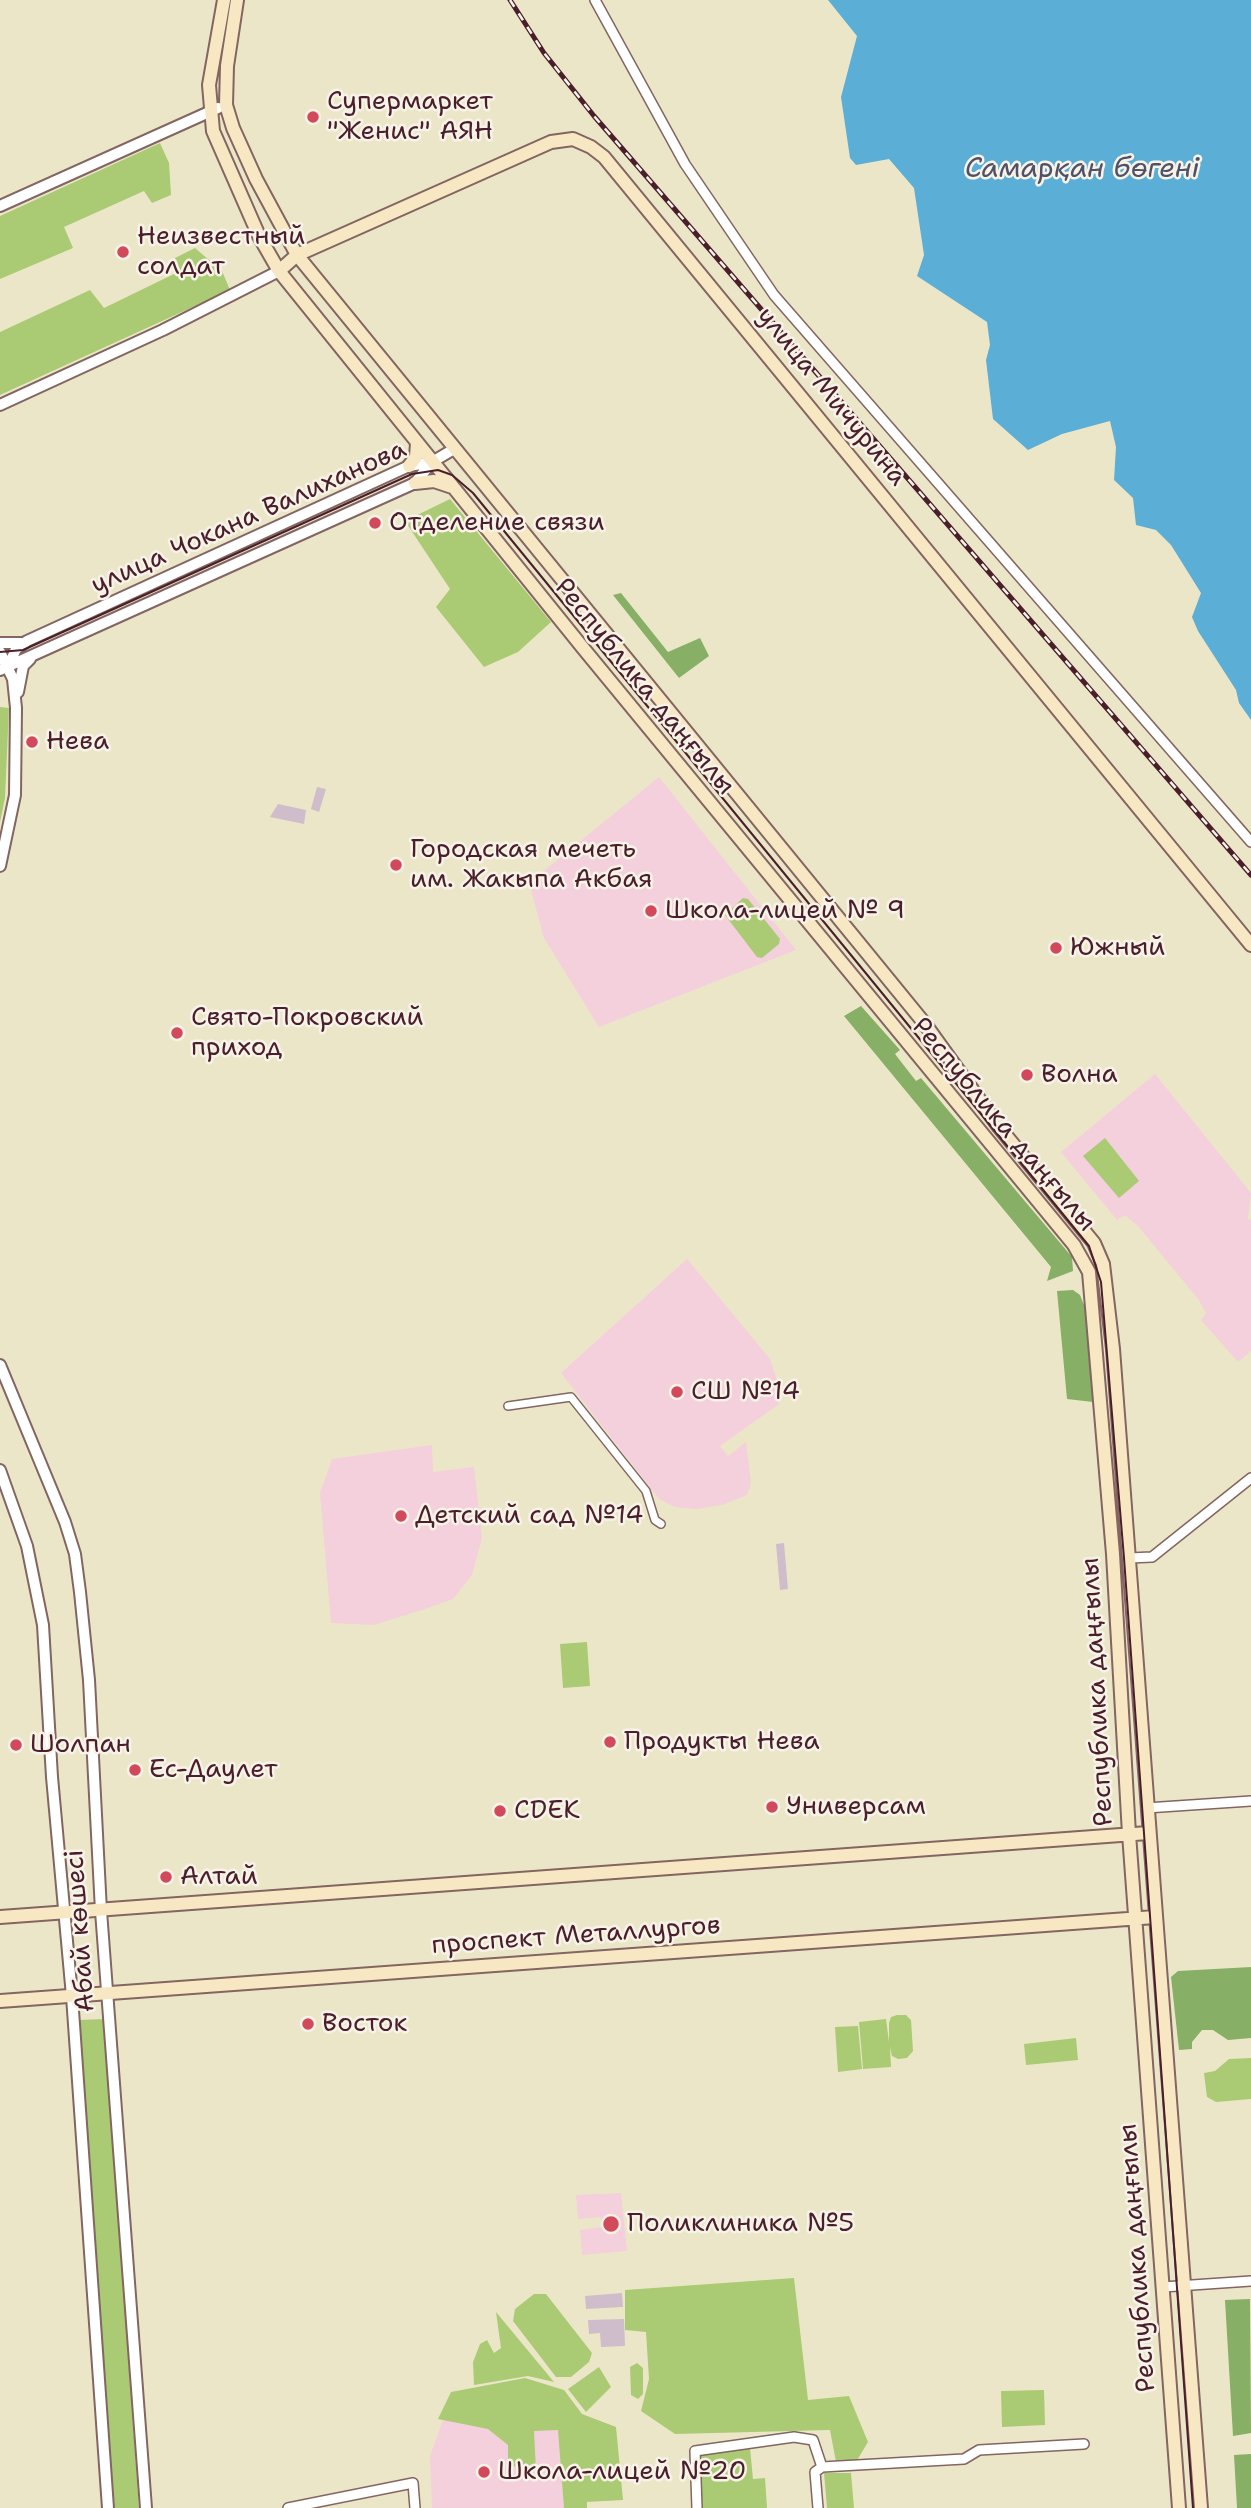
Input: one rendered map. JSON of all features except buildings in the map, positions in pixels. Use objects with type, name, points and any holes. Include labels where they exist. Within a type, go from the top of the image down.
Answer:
[{"type":"main road","name":"Республика даңғылы","points":[[224,0],[209,85],[209,111],[213,131],[259,236],[279,271],[452,487],[1083,1258],[1093,1300],[1112,1540],[1129,1834],[1179,2508]]},
{"type":"main road","name":"Республика даңғылы","points":[[237,0],[227,66],[226,104],[233,128],[256,179],[297,255],[925,1024],[999,1128],[1094,1243],[1107,1287],[1201,2508]]},
{"type":"main road","name":"улица Мичурина","points":[[279,271],[297,255],[551,142],[573,139],[591,147],[613,167],[1251,945]]},
{"type":"main road","points":[[409,466],[416,457],[417,443]]},
{"type":"main road","points":[[415,483],[434,481],[452,487]]},
{"type":"main road","points":[[0,1917],[1148,1833]]},
{"type":"main road","name":"проспект Металлургов","points":[[0,2001],[1155,1917]]},
{"type":"street","points":[[595,0],[685,164],[774,295],[1251,842]]},
{"type":"street","points":[[0,206],[226,104]]},
{"type":"street","points":[[0,405],[235,295],[279,271]]},
{"type":"street","points":[[432,462],[454,449]]},
{"type":"street","name":"улица Чокана Валиханова","points":[[4,668],[16,649],[27,641],[409,466],[432,462]]},
{"type":"street","name":"улица Чокана Валиханова","points":[[4,668],[415,483],[432,462]]},
{"type":"street","points":[[0,643],[9,645],[27,641]]},
{"type":"street","points":[[0,652],[16,705]]},
{"type":"street","points":[[0,866],[15,795],[16,705],[23,666],[34,655]]},
{"type":"street","name":"Абай көшесі","points":[[0,1365],[60,1509],[75,1554],[89,1680],[101,1911],[146,2508]]},
{"type":"street","points":[[508,1406],[571,1397],[646,1491],[655,1520],[661,1524]]},
{"type":"street","name":"Абай көшесі","points":[[0,1470],[27,1546],[43,1625],[62,1913],[72,1996],[108,2508]]},
{"type":"street","points":[[1129,1558],[1152,1557],[1251,1478]]},
{"type":"street","points":[[1146,1808],[1251,1801]]},
{"type":"street","points":[[1163,2287],[1251,2281]]},
{"type":"street","points":[[697,2508],[695,2451],[794,2437],[813,2440],[822,2467]]},
{"type":"street","points":[[818,2508],[815,2472],[822,2467],[964,2459],[979,2449],[1084,2444]]},
{"type":"street","points":[[288,2508],[412,2483],[415,2508]]},
{"type":"shaded area","name":"Школа-лицей № 9","points":[[659,777],[796,950],[599,1027],[544,938],[529,883]]},
{"type":"shaded area","points":[[317,787],[326,789],[319,812],[311,809]]},
{"type":"shaded area","points":[[278,804],[306,810],[304,824],[270,817]]},
{"type":"shaded area","points":[[1155,1074],[1251,1193],[1248,1218],[1251,1221],[1251,1351],[1238,1362],[1201,1320],[1206,1314],[1199,1300],[1137,1225],[1125,1215],[1117,1220],[1061,1152]]},
{"type":"shaded area","name":"СШ №14","points":[[687,1259],[770,1359],[777,1380],[779,1404],[720,1446],[728,1456],[746,1442],[751,1483],[747,1495],[722,1505],[696,1509],[675,1507],[659,1499],[561,1373]]},
{"type":"shaded area","name":"Детский сад №14","points":[[432,1445],[433,1472],[474,1467],[482,1538],[472,1575],[453,1599],[428,1608],[374,1625],[331,1623],[320,1493],[332,1459]]},
{"type":"shaded area","points":[[784,1543],[788,1589],[780,1590],[776,1544]]},
{"type":"shaded area","points":[[621,2193],[627,2251],[582,2255],[580,2230],[602,2227],[601,2217],[578,2219],[576,2195]]},
{"type":"shaded area","points":[[622,2293],[623,2307],[586,2309],[585,2296]]},
{"type":"shaded area","points":[[624,2319],[625,2346],[601,2347],[600,2333],[589,2334],[588,2320]]},
{"type":"shaded area","points":[[443,2420],[574,2421],[587,2508],[432,2508],[430,2456]]},
{"type":"green space","points":[[160,143],[169,163],[171,195],[152,203],[144,191],[64,227],[73,248],[0,279],[0,216]]},
{"type":"green space","points":[[195,248],[222,271],[230,290],[0,395],[0,332],[90,290],[104,308],[180,271],[175,258]]},
{"type":"green space","points":[[450,499],[551,622],[518,652],[484,667],[436,607],[450,589],[405,521]]},
{"type":"green space","points":[[621,593],[668,652],[700,638],[709,656],[679,678],[613,595]]},
{"type":"green space","points":[[0,707],[9,708],[5,798],[0,822]]},
{"type":"green space","points":[[743,898],[748,899],[780,939],[779,944],[762,958],[757,957],[725,915]]},
{"type":"green space","points":[[861,1006],[900,1050],[895,1054],[916,1081],[921,1078],[1072,1257],[1073,1271],[1047,1281],[1051,1267],[844,1016]]},
{"type":"green space","points":[[1105,1138],[1139,1181],[1119,1198],[1083,1156]]},
{"type":"green space","points":[[1073,1290],[1080,1295],[1088,1315],[1093,1402],[1067,1399],[1057,1291]]},
{"type":"green space","points":[[587,1642],[590,1686],[563,1688],[560,1644]]},
{"type":"green space","points":[[1251,1967],[1251,2038],[1228,2040],[1213,2030],[1202,2030],[1192,2042],[1192,2049],[1179,2050],[1171,1977],[1178,1971]]},
{"type":"green space","points":[[906,2015],[911,2020],[913,2051],[907,2058],[898,2059],[892,2056],[890,2047],[891,2067],[863,2069],[859,2022],[886,2019],[889,2042],[889,2023],[891,2017]]},
{"type":"green space","points":[[104,2019],[139,2508],[114,2508],[79,2020]]},
{"type":"green space","points":[[858,2026],[862,2069],[838,2072],[835,2027]]},
{"type":"green space","points":[[1076,2038],[1078,2060],[1026,2065],[1024,2044]]},
{"type":"green space","points":[[1251,2058],[1251,2099],[1216,2102],[1207,2097],[1204,2073],[1215,2071],[1229,2059]]},
{"type":"green space","points":[[794,2278],[808,2400],[849,2396],[868,2442],[856,2462],[836,2462],[830,2430],[675,2434],[641,2411],[649,2379],[646,2332],[625,2330],[625,2290]]},
{"type":"green space","points":[[534,2294],[546,2294],[592,2353],[589,2362],[571,2377],[556,2377],[513,2321],[515,2309]]},
{"type":"green space","points":[[1250,2299],[1251,2433],[1233,2436],[1225,2300]]},
{"type":"green space","points":[[496,2312],[554,2382],[528,2376],[474,2385],[473,2362],[480,2344],[487,2340],[494,2353],[501,2348]]},
{"type":"green space","points":[[637,2363],[643,2368],[643,2394],[638,2399],[631,2395],[630,2367]]},
{"type":"green space","points":[[599,2367],[611,2387],[586,2412],[568,2389]]},
{"type":"green space","points":[[525,2378],[564,2390],[582,2414],[616,2427],[623,2500],[587,2502],[587,2508],[564,2508],[558,2430],[534,2431],[536,2471],[508,2465],[508,2445],[488,2429],[438,2419],[451,2392]]},
{"type":"green space","points":[[1044,2390],[1045,2425],[1002,2427],[1001,2391]]},
{"type":"green space","points":[[750,2448],[753,2479],[765,2478],[767,2508],[701,2508],[699,2454]]},
{"type":"green space","points":[[1251,2454],[1251,2508],[1237,2508],[1234,2455]]},
{"type":"green space","points":[[824,2473],[851,2473],[854,2508],[827,2508]]},
{"type":"water","name":"Самарқан бөгені","points":[[828,0],[1251,0],[1251,720],[1192,617],[1201,593],[1171,545],[1156,530],[1136,525],[1133,498],[1114,480],[1116,447],[1110,421],[1062,434],[1028,450],[993,419],[986,360],[990,345],[987,322],[917,276],[924,255],[914,188],[889,159],[856,165],[850,158],[841,97],[857,36]]},
{"type":"tram line","points":[[0,652],[23,650],[412,474],[438,470],[452,475],[473,493],[1089,1246],[1101,1282],[1124,1558],[1193,2508]]},
{"type":"railway","points":[[510,0],[544,53],[594,116],[1251,875]]},
{"type":"place","name":"Супермаркет \"Женис\" АЯН","points":[[313,117]]},
{"type":"place","name":"Неизвестный солдат","points":[[123,252]]},
{"type":"place","name":"Отделение связи","points":[[375,523]]},
{"type":"place","name":"Нева","points":[[32,742]]},
{"type":"place","name":"Городская мечеть им. Жакыпа Акбая","points":[[396,865]]},
{"type":"place","name":"Школа-лицей № 9","points":[[651,911]]},
{"type":"place","name":"Южный","points":[[1056,948]]},
{"type":"place","name":"Свято-Покровский приход","points":[[177,1033]]},
{"type":"place","name":"Волна","points":[[1027,1075]]},
{"type":"place","name":"СШ №14","points":[[677,1392]]},
{"type":"place","name":"Детский сад №14","points":[[401,1516]]},
{"type":"place","name":"Продукты Нева","points":[[610,1742]]},
{"type":"place","name":"Шолпан","points":[[16,1745]]},
{"type":"place","name":"Ес-Даулет","points":[[135,1770]]},
{"type":"place","name":"Универсам","points":[[772,1807]]},
{"type":"place","name":"CDEK","points":[[500,1811]]},
{"type":"place","name":"Алтай","points":[[166,1877]]},
{"type":"place","name":"Восток","points":[[308,2024]]},
{"type":"place","name":"Поликлиника №5","points":[[611,2224]]},
{"type":"place","name":"Школа-лицей №20","points":[[484,2472]]}]
